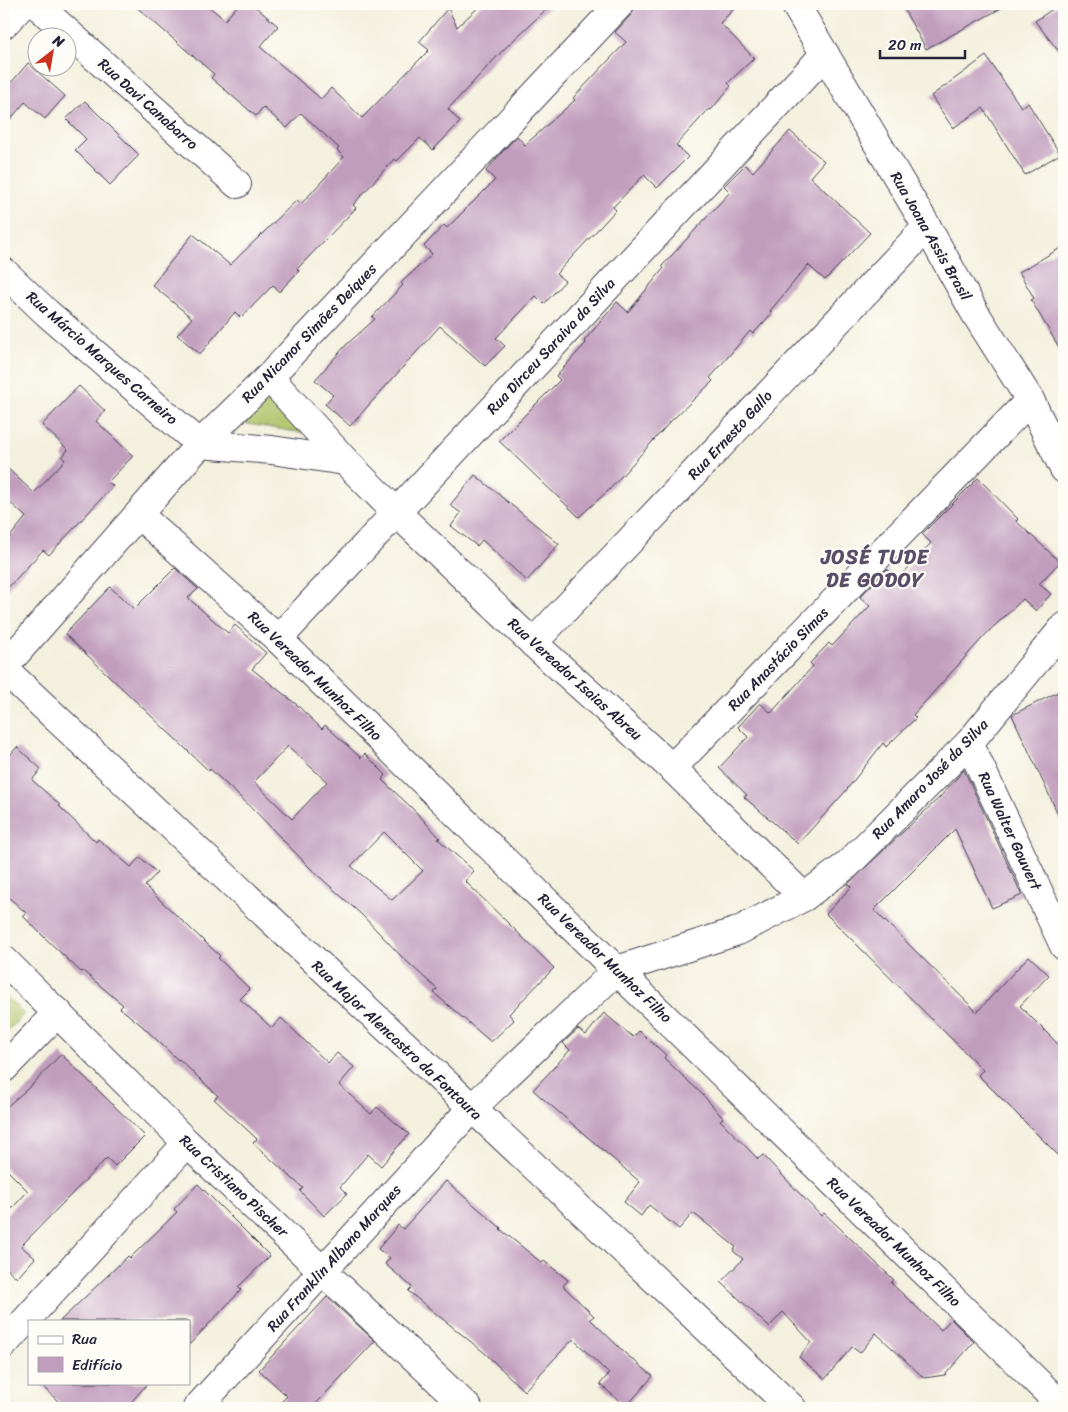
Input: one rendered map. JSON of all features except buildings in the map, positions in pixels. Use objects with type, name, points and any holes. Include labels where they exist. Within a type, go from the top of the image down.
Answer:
[{"type":"street","points":[[4,24],[23,4]]},
{"type":"street","name":"Rua Davi Canabarro","points":[[36,4],[237,184]]},
{"type":"street","name":"Rua Nicanor Simões Deiques","points":[[4,668],[200,444],[268,377],[620,4]]},
{"type":"street","name":"Rua Joana Assis Brasil","points":[[795,4],[927,227],[975,313],[1030,400],[1064,469]]},
{"type":"street","name":"Rua Dirceu Saraiva da Silva","points":[[278,638],[824,54]]},
{"type":"street","name":"Rua Ernesto Gallo","points":[[533,643],[927,227]]},
{"type":"street","name":"Rua Márcio Marques Carneiro","points":[[4,272],[47,313],[200,444]]},
{"type":"street","name":"Rua Vereador Isaias Abreu","points":[[268,377],[345,461],[396,512],[533,643],[672,768],[804,897]]},
{"type":"street","name":"Rua Anastácio Simas","points":[[672,768],[1030,400]]},
{"type":"street","points":[[200,444],[272,450],[345,461]]},
{"type":"street","name":"Rua Vereador Munhoz Filho","points":[[139,515],[278,638],[1064,1408]]},
{"type":"street","name":"Rua Amaro José da Silva","points":[[617,970],[738,931],[804,897],[847,865],[969,744],[1064,627]]},
{"type":"street","name":"Rua Major Alencastro da Fontoura","points":[[4,668],[471,1109],[792,1408]]},
{"type":"street","name":"Rua Walter Gouvert","points":[[969,744],[1064,946]]},
{"type":"street","name":"Rua Cristiano Pischer","points":[[4,960],[187,1143],[468,1408]]},
{"type":"street","name":"Rua Franklin Albano Marques","points":[[197,1408],[471,1109],[617,970]]},
{"type":"street","points":[[4,1068],[58,1012]]},
{"type":"street","points":[[4,1344],[187,1143]]},
{"type":"green space","points":[[259,398],[270,398],[303,433],[247,424],[240,420]]},
{"type":"green space","points":[[4,994],[24,1014],[4,1035]]},
{"type":"district","name":"JOSÉ TUDE DE GODOY","points":[[875,568]]}]
